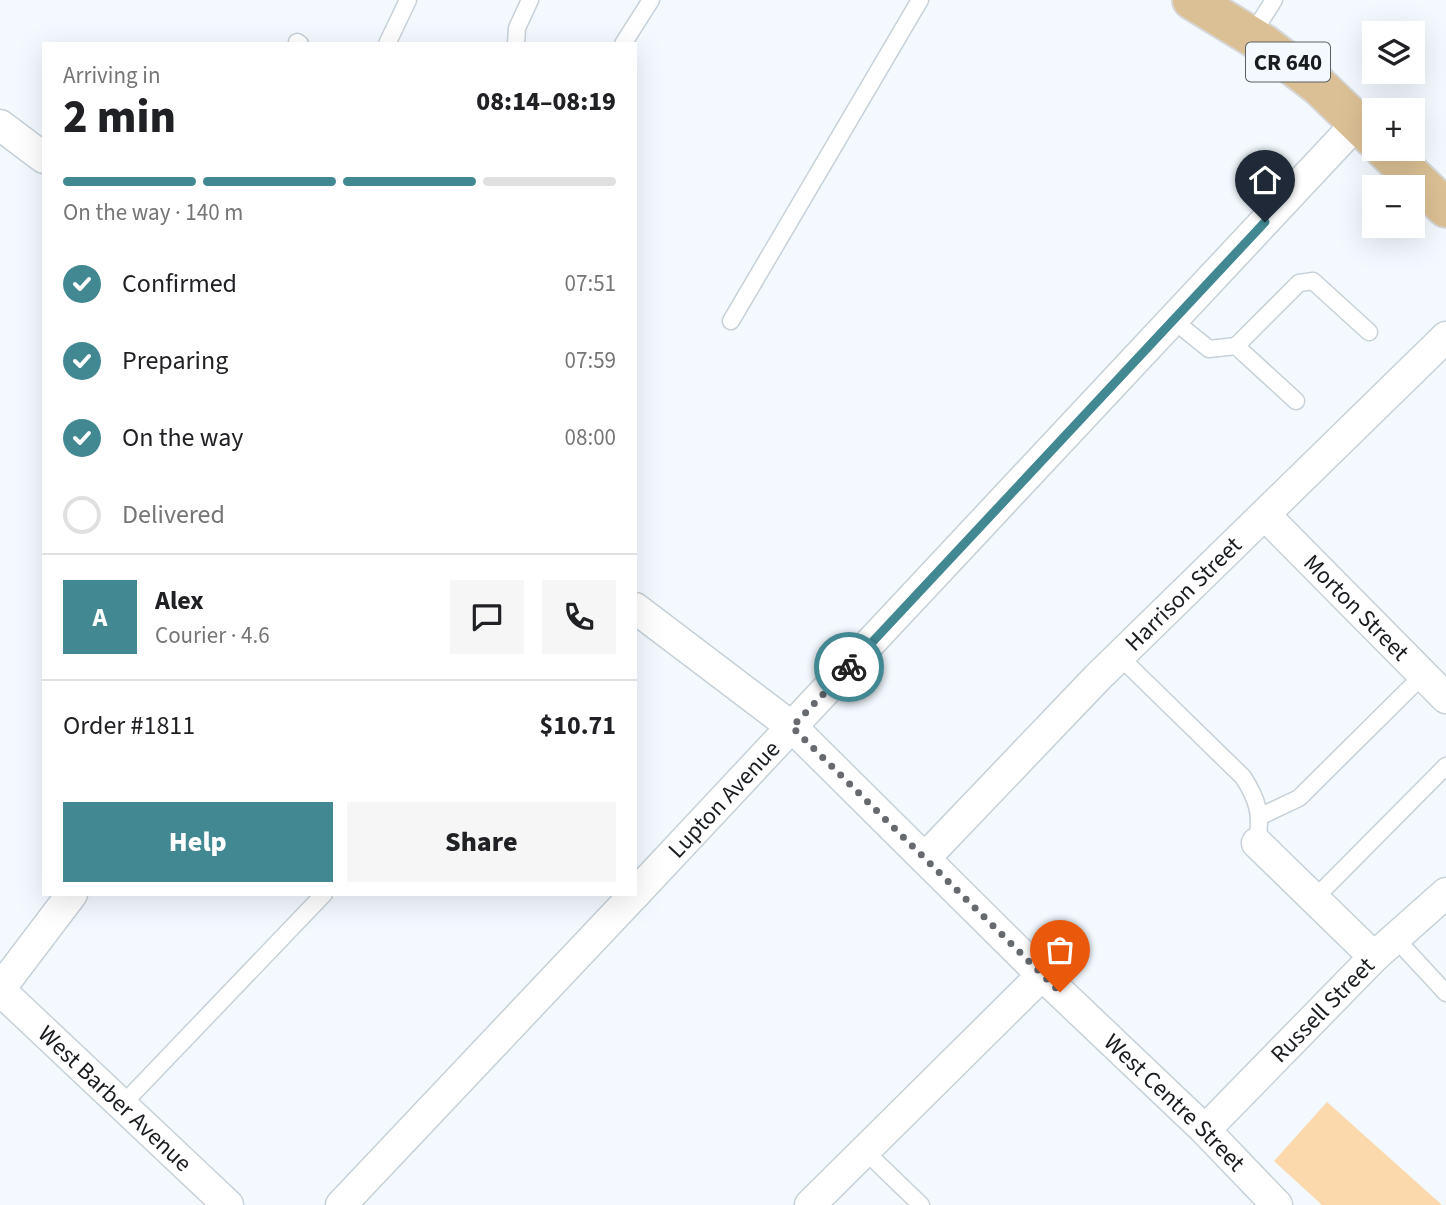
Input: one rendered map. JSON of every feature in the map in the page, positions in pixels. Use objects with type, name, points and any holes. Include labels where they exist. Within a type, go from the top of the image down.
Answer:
[{"type":"main road","name":"CR 640","points":[[1192,0],[1251,36],[1319,86],[1362,127]]},
{"type":"main road","points":[[1397,161],[1446,208]]},
{"type":"street","points":[[0,125],[42,156]]},
{"type":"street","name":"Lupton Avenue","points":[[637,892],[1173,320],[1362,135]]},
{"type":"street","name":"Harrison Street","points":[[926,857],[1119,656],[1446,337]]},
{"type":"street","name":"Morton Street","points":[[1265,515],[1446,698]]},
{"type":"street","name":"West Centre Street","points":[[637,610],[792,727],[1042,975],[1205,1130],[1277,1205]]},
{"type":"street","points":[[1259,830],[1314,899],[1385,948]]},
{"type":"street","name":"Russell Street","points":[[1205,1130],[1385,948],[1446,893]]},
{"type":"street","points":[[0,990],[70,896]]},
{"type":"street","name":"Lupton Avenue","points":[[341,1205],[633,896]]},
{"type":"street","points":[[810,1205],[1042,975]]},
{"type":"street","name":"West Barber Avenue","points":[[0,990],[228,1205]]},
{"type":"lane","points":[[388,42],[408,0]]},
{"type":"lane","points":[[516,42],[517,27],[530,0]]},
{"type":"lane","points":[[624,42],[651,0]]},
{"type":"lane","points":[[731,321],[920,0]]},
{"type":"lane","points":[[1251,36],[1274,0]]},
{"type":"lane","points":[[1173,320],[1209,349],[1236,346],[1299,283],[1313,281],[1369,332]]},
{"type":"lane","points":[[1236,346],[1296,401]]},
{"type":"lane","points":[[1119,656],[1243,777],[1257,799],[1259,830]]},
{"type":"lane","points":[[1259,830],[1299,798],[1423,675]]},
{"type":"lane","points":[[1314,899],[1446,766]]},
{"type":"lane","points":[[122,1105],[322,896]]},
{"type":"lane","points":[[1385,948],[1446,993]]},
{"type":"lane","points":[[864,1151],[921,1205]]},
{"type":"building","points":[[1327,1102],[1442,1205],[1322,1205],[1274,1161]]},
{"type":"way so far","points":[[849,667],[792,727],[1060,992]]},
{"type":"route","points":[[849,667],[1265,222]]}]
